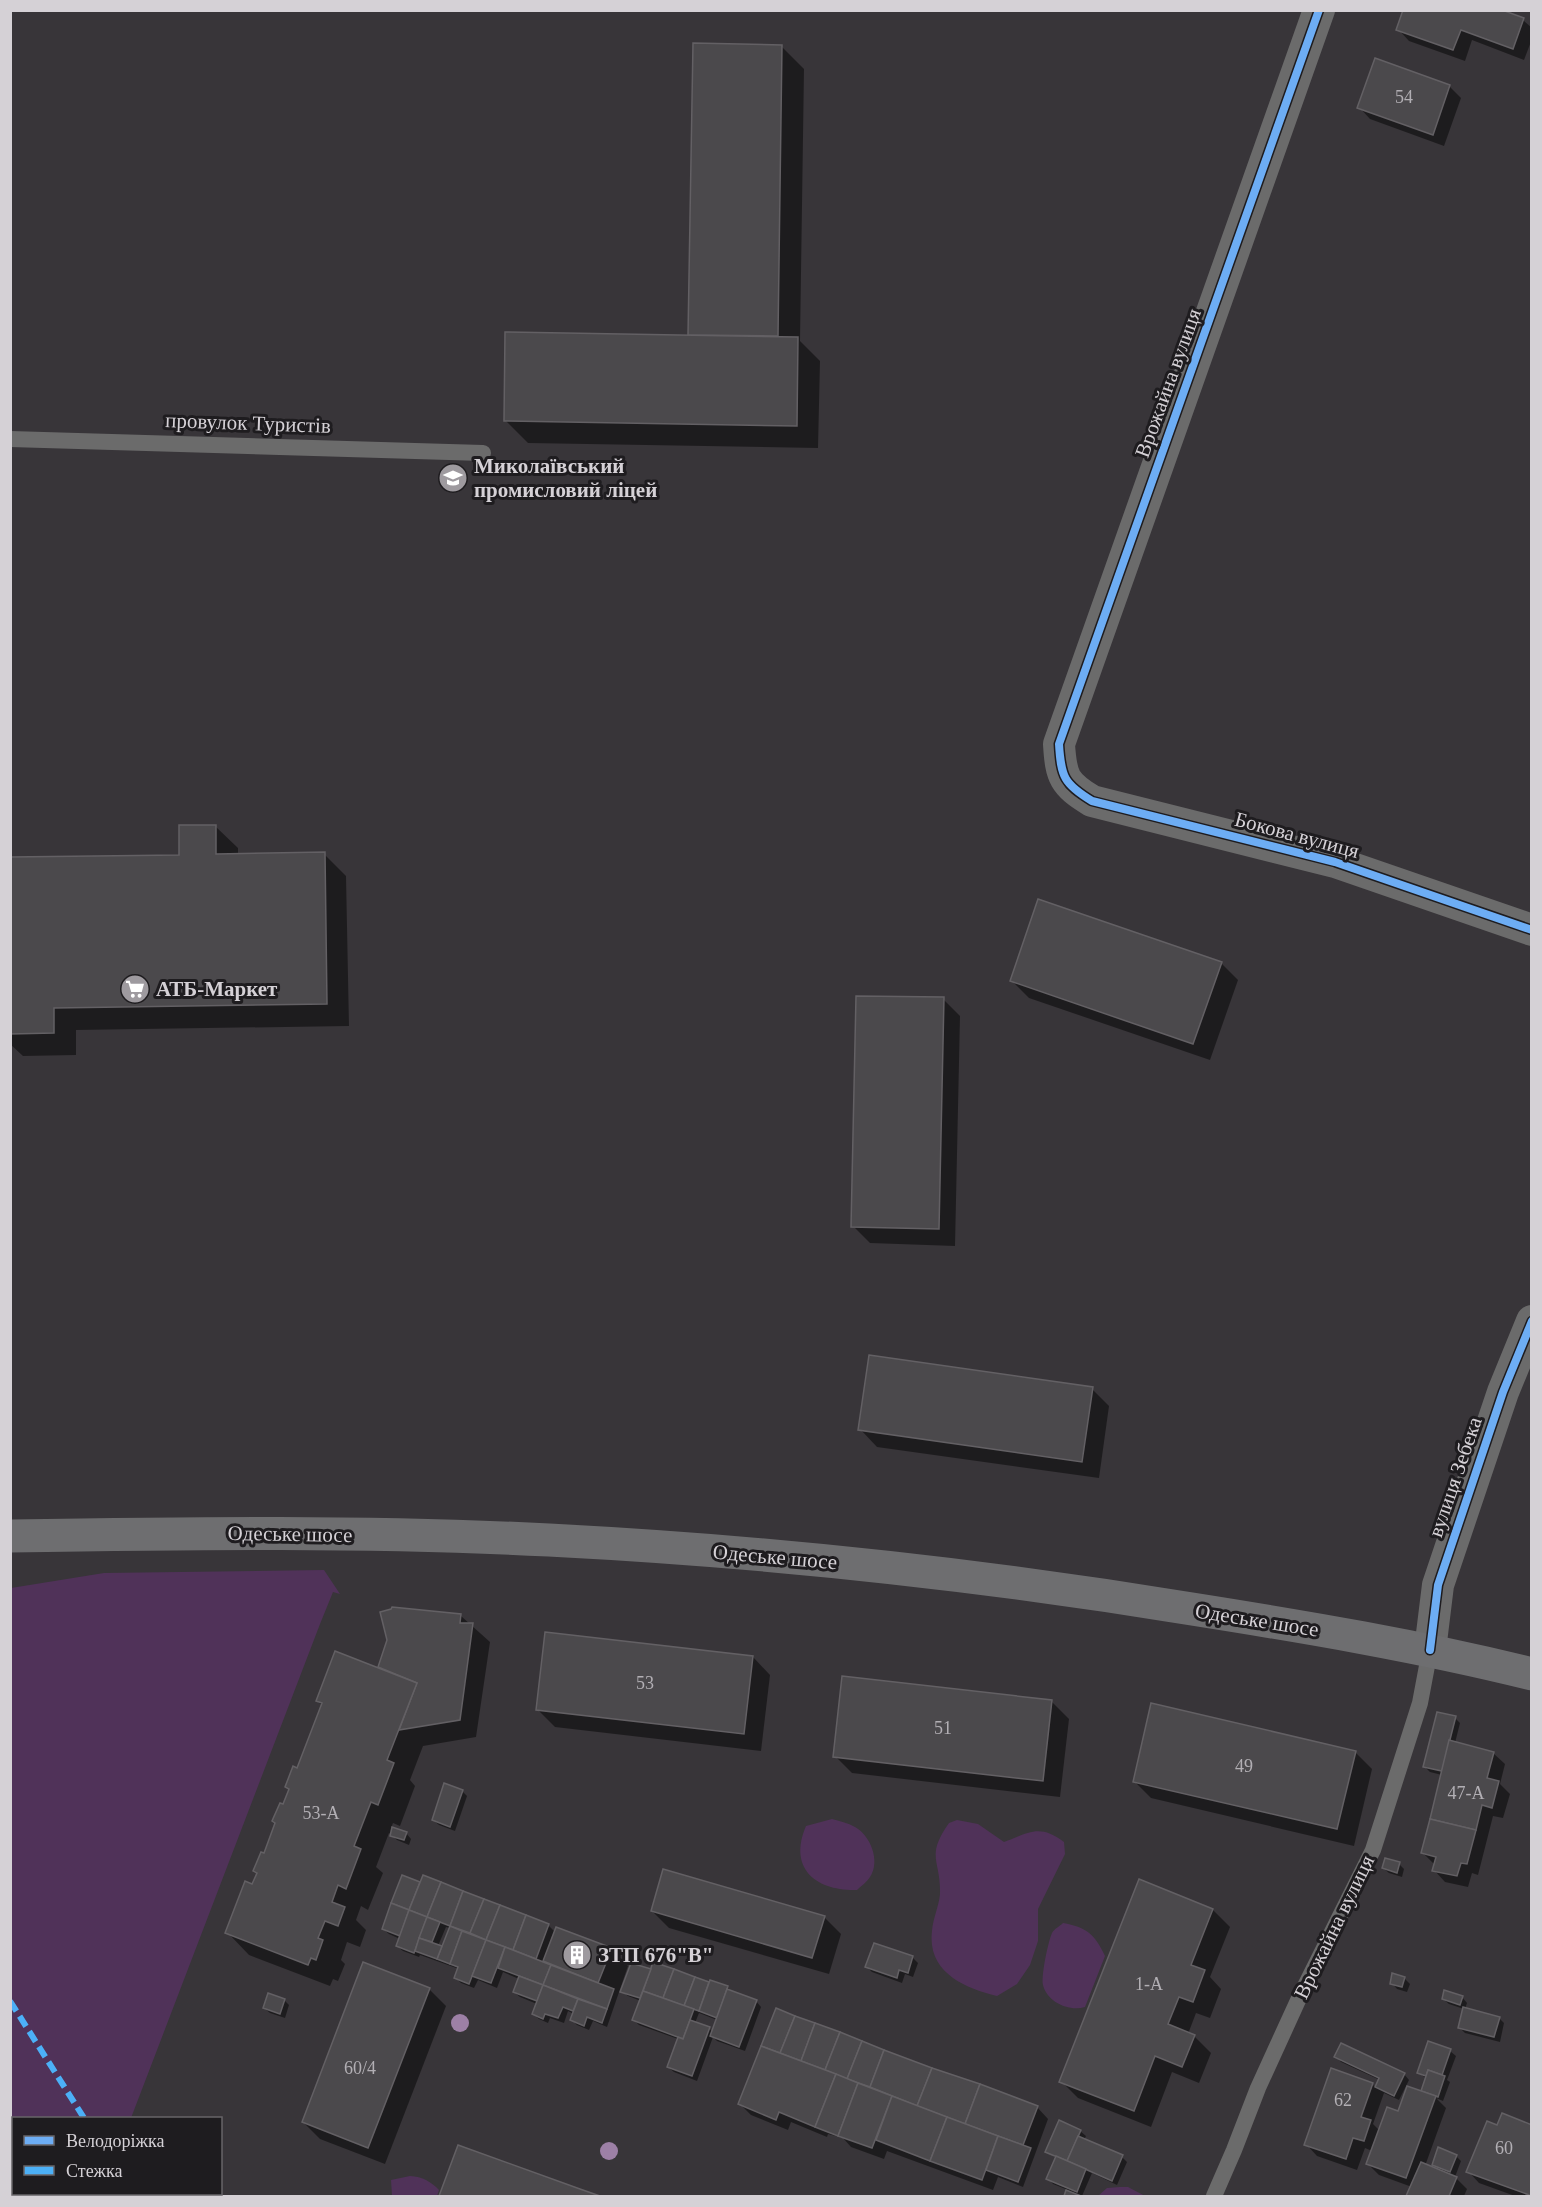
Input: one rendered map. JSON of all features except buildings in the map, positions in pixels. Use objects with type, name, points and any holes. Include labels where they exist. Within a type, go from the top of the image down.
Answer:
[{"type":"highway","name":"Одеське шосе","points":[[10,1536],[284,1533],[476,1538],[548,1540],[795,1557],[1108,1595],[1430,1650],[1532,1674]]},
{"type":"street","name":"Врожайна вулиця","points":[[1061,770],[1059,744],[1319,10]]},
{"type":"street","name":"Бокова вулиця","points":[[1061,770],[1074,790],[1092,801],[1335,862],[1532,930]]},
{"type":"street","name":"вулиця Зебека","points":[[1430,1650],[1438,1585],[1503,1392],[1532,1321]]},
{"type":"lane","name":"провулок Туристів","points":[[10,439],[483,453]]},
{"type":"lane","name":"Врожайна вулиця","points":[[1214,2196],[1262,2077],[1373,1850],[1420,1703],[1430,1650]]},
{"type":"shaded area","points":[[324,1570],[340,1594],[333,1592],[320,1624],[131,2117],[12,2117],[12,2195],[101,2196],[11,2196],[11,1588],[104,1573]]},
{"type":"shaded area","points":[[832,1819],[855,1827],[865,1836],[872,1849],[873,1871],[869,1879],[857,1890],[829,1886],[818,1881],[803,1865],[800,1854],[801,1841],[806,1826]]},
{"type":"shaded area","points":[[957,1820],[978,1824],[1004,1842],[1041,1831],[1056,1836],[1064,1842],[1065,1854],[1038,1909],[1038,1941],[1030,1965],[1017,1984],[997,1996],[972,1988],[950,1976],[935,1957],[932,1945],[933,1926],[940,1894],[936,1851],[949,1823]]},
{"type":"shaded area","points":[[1063,1923],[1084,1929],[1097,1942],[1105,1956],[1085,2007],[1066,2007],[1054,2001],[1043,1985],[1050,1937]]},
{"type":"shaded area","points":[[410,2176],[423,2178],[433,2184],[439,2190],[437,2196],[392,2196],[391,2180]]},
{"type":"shaded area","points":[[1128,2187],[1145,2196],[1098,2196],[1107,2188]]},
{"type":"marked path","points":[[10,2001],[83,2117]]},
{"type":"cycle path","points":[[1319,10],[1059,744],[1061,764],[1066,778],[1075,790],[1092,801],[1335,862],[1532,930]]},
{"type":"cycle path","points":[[1430,1650],[1438,1585],[1503,1392],[1532,1321]]},
{"type":"place","name":"Миколаївський промисловий ліцей","points":[[453,478]]},
{"type":"place","name":"АТБ-Маркет","points":[[135,989]]},
{"type":"place","name":"ЗТП 676\"В\"","points":[[577,1955]]}]
